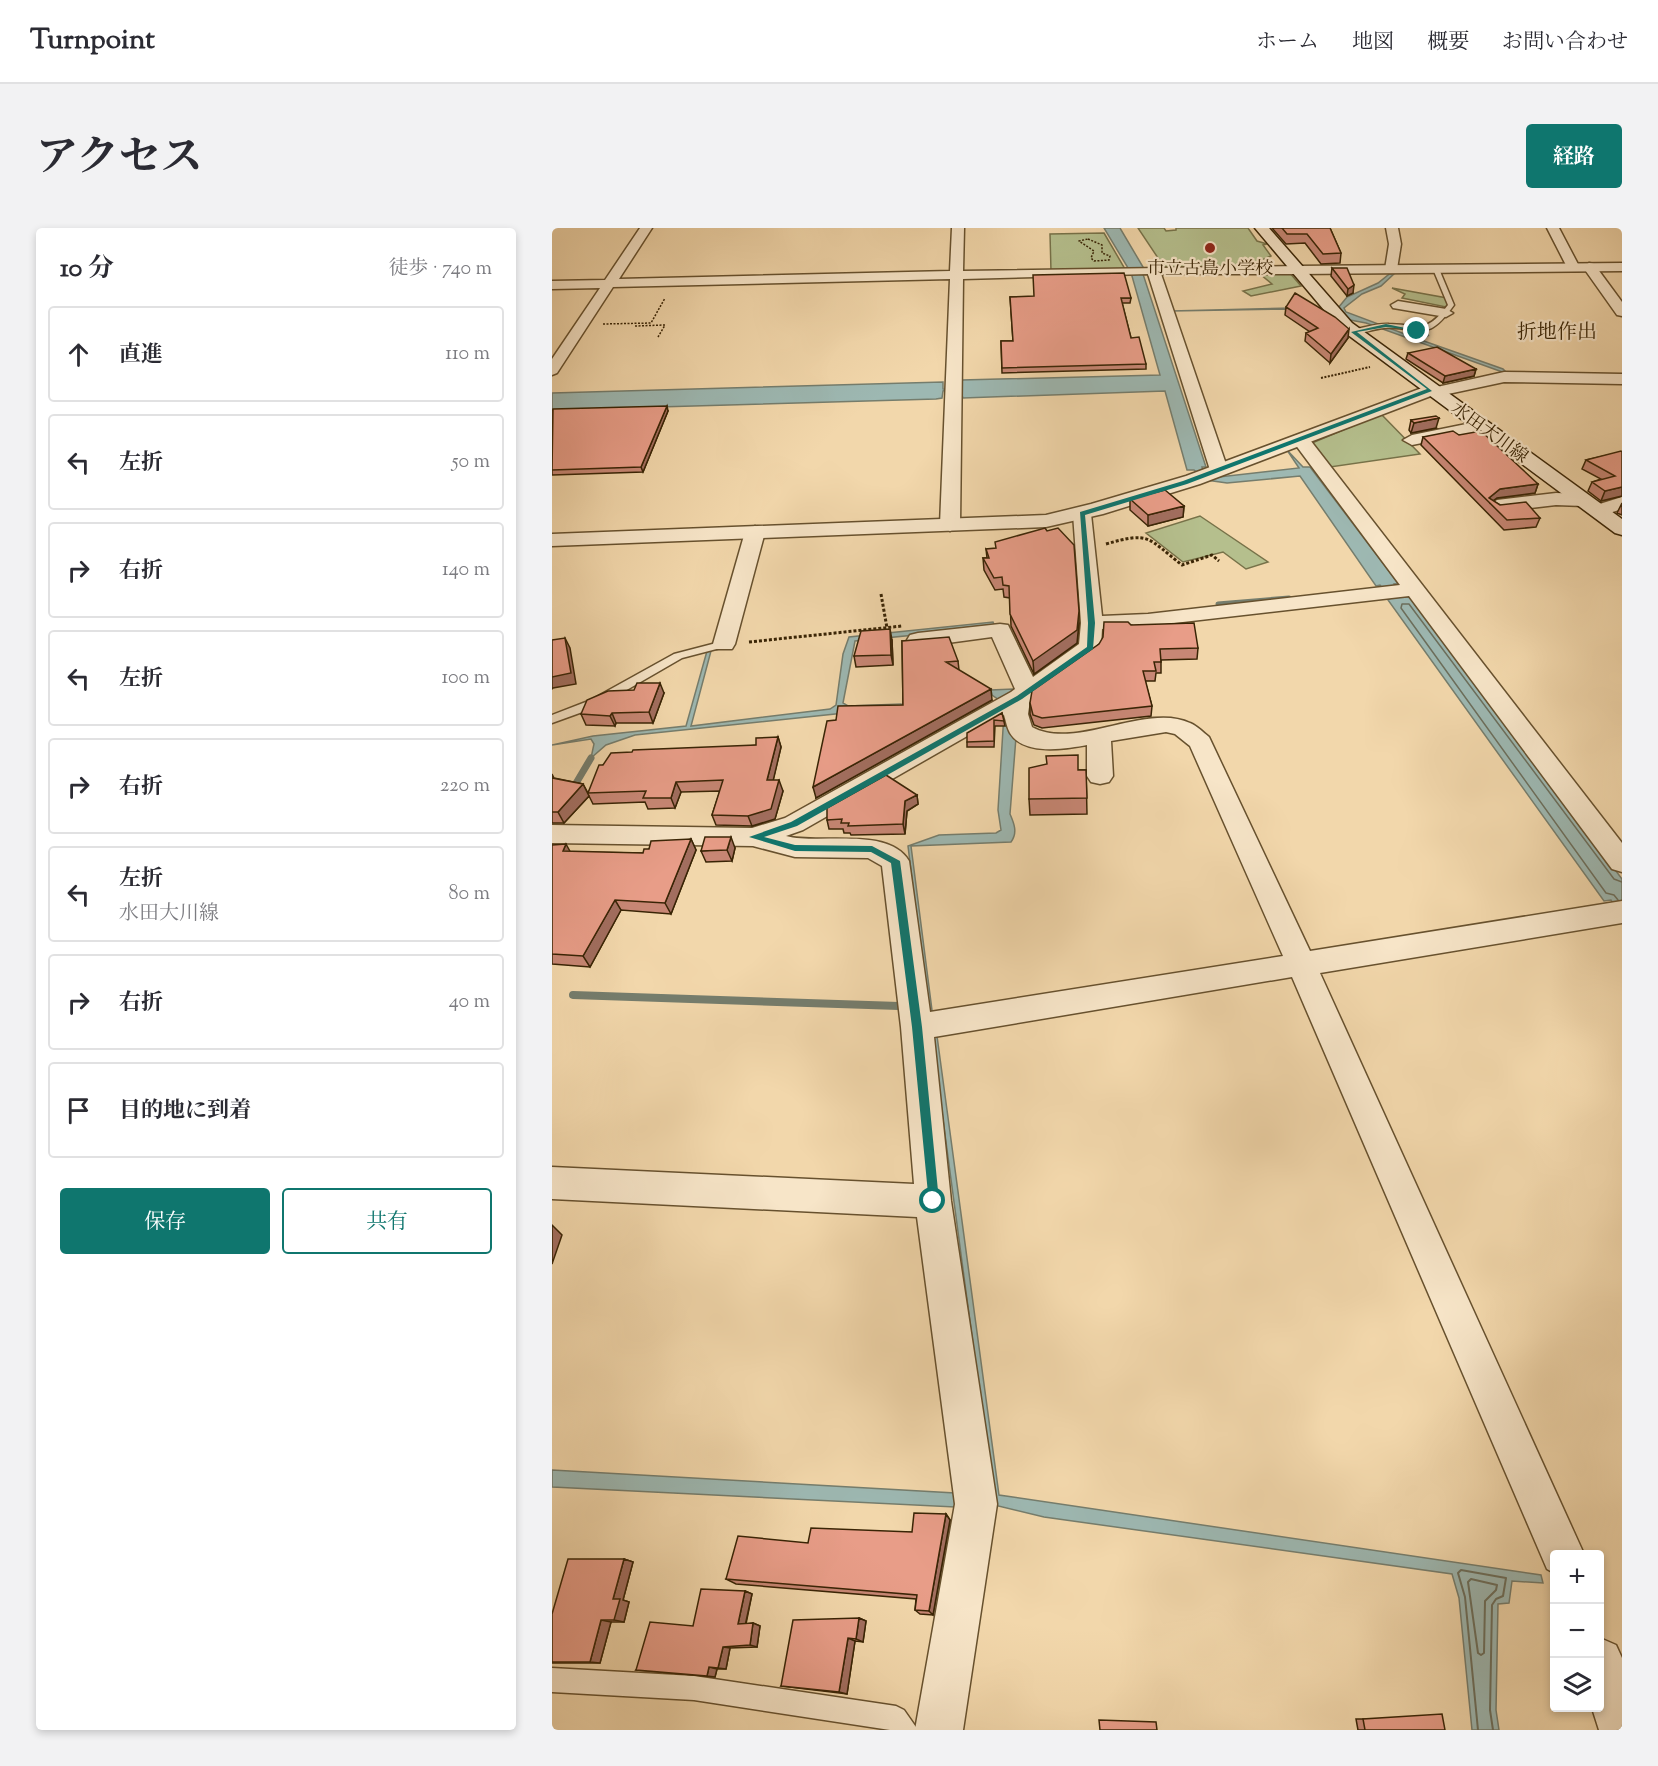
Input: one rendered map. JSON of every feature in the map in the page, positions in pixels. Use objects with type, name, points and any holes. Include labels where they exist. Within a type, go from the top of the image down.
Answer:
[{"type":"street","points":[[552,370],[646,228]]},
{"type":"street","points":[[950,525],[958,228]]},
{"type":"street","name":"水田大川線","points":[[1262,228],[1324,303],[1354,332],[1622,529]]},
{"type":"street","points":[[1391,269],[1395,244],[1392,228]]},
{"type":"street","points":[[1553,228],[1574,268]]},
{"type":"street","points":[[1589,267],[1622,312]]},
{"type":"street","points":[[552,285],[1124,270],[1622,267]]},
{"type":"street","points":[[1150,270],[1217,470]]},
{"type":"street","points":[[1398,305],[1446,313]]},
{"type":"street","points":[[552,540],[1021,523],[1082,514],[1185,482],[1432,391],[1504,377],[1622,379]]},
{"type":"street","points":[[1412,440],[1481,426]]},
{"type":"street","points":[[1301,440],[1411,589],[1622,862]]},
{"type":"street","points":[[1497,506],[1556,500],[1590,506],[1622,503]]},
{"type":"street","points":[[753,837],[794,824],[1024,694],[1090,647],[1092,623],[1082,514]]},
{"type":"street","points":[[724,644],[755,532]]},
{"type":"street","points":[[1092,623],[1148,620],[1411,589]]},
{"type":"street","points":[[914,633],[1000,630],[1024,694],[1016,714],[1021,731],[1037,741],[1065,741],[1166,725],[1182,728],[1200,742],[1302,965],[1560,1550]]},
{"type":"street","points":[[1099,735],[1101,776]]},
{"type":"street","points":[[552,834],[753,837],[795,848],[872,849],[895,861],[917,1027],[933,1201],[976,1504],[939,1730]]},
{"type":"street","points":[[917,1027],[1614,913]]},
{"type":"street","points":[[552,1183],[933,1201]]},
{"type":"street","points":[[1604,1676],[1622,1728]]},
{"type":"lane","points":[[1354,332],[1386,326],[1424,331],[1446,313],[1451,301],[1436,269]]},
{"type":"lane","points":[[552,719],[594,702],[678,656],[724,644]]},
{"type":"lane","points":[[552,1680],[694,1688],[896,1718],[906,1730]]},
{"type":"path","points":[[1080,240],[1100,243],[1104,247],[1102,253],[1110,259],[1094,261],[1091,258],[1095,253],[1080,240]]},
{"type":"path","points":[[581,326],[651,323],[666,297]]},
{"type":"path","points":[[581,326],[665,325],[658,337]]},
{"type":"path","points":[[1321,378],[1393,362]]},
{"type":"path","points":[[1085,550],[1133,536],[1144,536],[1182,565],[1212,555],[1219,561]]},
{"type":"path","points":[[881,594],[887,628]]},
{"type":"path","points":[[724,644],[887,628],[914,633]]},
{"type":"green space","name":"市立古島小学校","points":[[1138,228],[1164,228],[1166,231],[1176,230],[1176,228],[1248,228],[1257,241],[1267,244],[1263,245],[1271,256],[1244,268],[1164,267]]},
{"type":"green space","points":[[1104,233],[1125,269],[1051,271],[1050,234]]},
{"type":"green space","points":[[1289,272],[1301,286],[1251,296],[1243,291],[1272,284],[1260,274]]},
{"type":"green space","points":[[1392,288],[1447,298],[1449,303],[1446,307],[1402,298],[1405,294]]},
{"type":"green space","points":[[1381,414],[1420,454],[1330,467],[1312,443]]},
{"type":"green space","points":[[1200,516],[1268,562],[1246,569],[1223,552],[1183,562],[1146,533]]},
{"type":"water","points":[[1104,228],[1120,228],[1143,267],[1141,268],[1206,467],[1202,467],[1203,471],[1219,477],[1299,468],[1287,450],[1303,467],[1310,467],[1398,583],[1394,584],[1404,597],[1410,597],[1622,879],[1622,918],[1611,900],[1604,901],[1388,600],[1391,598],[1380,585],[1376,586],[1300,476],[1227,483],[1206,480],[1194,470],[1187,470],[1165,391],[963,398],[959,388],[962,388],[962,380],[1160,375],[1130,269]]},
{"type":"water","points":[[1393,271],[1396,272],[1381,286],[1362,294],[1344,308],[1346,312],[1418,339],[1429,335],[1421,340],[1503,369],[1508,374],[1366,323],[1291,309],[1171,311],[1292,308],[1323,313],[1338,308],[1347,297],[1378,283]]},
{"type":"water","points":[[943,382],[943,389],[948,390],[943,391],[942,398],[936,399],[552,410],[552,393]]},
{"type":"water","points":[[993,622],[995,627],[855,641],[843,703],[848,706],[901,704],[901,707],[635,735],[606,745],[591,758],[594,744],[591,739],[552,745],[593,736],[686,726],[707,651],[711,651],[691,726],[830,709],[836,705],[843,654],[849,637]]},
{"type":"water","points":[[1013,689],[1009,699],[1016,737],[1010,814],[1015,832],[1013,839],[1011,842],[911,846],[933,1018],[929,1019],[908,846],[939,835],[996,833],[1001,830],[998,810],[1004,713],[999,700],[992,695],[991,690]]},
{"type":"water","points":[[937,1036],[999,1495],[1541,1575],[1543,1583],[1512,1581],[1509,1603],[1498,1604],[1496,1710],[1499,1730],[1472,1730],[1459,1598],[1452,1574],[1044,1517],[990,1504],[993,1494],[932,1037]]},
{"type":"water","points":[[552,1470],[955,1493],[955,1507],[552,1487]]},
{"type":"building","points":[[1282,228],[1330,228],[1341,253],[1323,254],[1307,234],[1287,234]]},
{"type":"building","points":[[1332,268],[1347,268],[1354,285],[1348,289]]},
{"type":"building","points":[[1124,273],[1131,298],[1121,298],[1131,338],[1139,337],[1146,364],[1002,368],[1001,341],[1013,341],[1010,297],[1034,296],[1033,275]]},
{"type":"building","points":[[1295,293],[1335,317],[1349,329],[1331,354],[1306,333],[1318,328],[1286,307]]},
{"type":"building","points":[[1437,347],[1476,369],[1445,376],[1408,353]]},
{"type":"building","points":[[667,406],[641,467],[552,470],[553,409]]},
{"type":"building","points":[[1436,416],[1439,418],[1414,423],[1411,420]]},
{"type":"building","points":[[1453,431],[1459,435],[1481,431],[1538,484],[1500,489],[1489,498],[1500,505],[1526,502],[1540,518],[1507,520],[1423,437]]},
{"type":"building","points":[[1621,451],[1622,487],[1605,491],[1592,482],[1615,476],[1586,460]]},
{"type":"building","points":[[1165,490],[1184,506],[1148,515],[1130,499]]},
{"type":"building","points":[[1045,528],[1047,531],[1058,528],[1074,545],[1079,611],[1077,630],[1033,661],[1010,614],[1009,586],[1003,585],[1002,577],[994,578],[983,558],[989,558],[986,549],[996,548],[995,542]]},
{"type":"building","points":[[1104,622],[1128,622],[1131,625],[1194,623],[1198,648],[1160,649],[1161,662],[1154,662],[1156,671],[1143,671],[1152,706],[1042,718],[1033,715],[1030,703],[1032,691],[1099,644],[1103,637]]},
{"type":"building","points":[[890,629],[891,655],[854,656],[861,631]]},
{"type":"building","points":[[949,637],[958,661],[946,662],[991,689],[813,787],[827,721],[836,720],[838,706],[903,705],[902,641]]},
{"type":"building","points":[[565,638],[571,673],[552,677],[552,640]]},
{"type":"building","points":[[637,683],[660,683],[649,712],[612,713],[610,716],[581,714],[587,700],[608,691],[634,690]]},
{"type":"building","points":[[1002,713],[1004,721],[994,720],[994,741],[967,742],[967,733]]},
{"type":"building","points":[[778,737],[767,780],[779,780],[771,809],[748,816],[712,815],[723,780],[676,782],[671,798],[643,798],[646,791],[588,793],[599,765],[603,765],[611,753],[756,745],[756,738]]},
{"type":"building","points":[[1078,755],[1078,770],[1086,770],[1087,798],[1029,799],[1029,768],[1047,764],[1046,756]]},
{"type":"building","points":[[886,775],[917,795],[905,801],[903,824],[848,826],[849,823],[841,823],[842,819],[827,820],[827,808]]},
{"type":"building","points":[[552,778],[583,784],[558,812],[552,812]]},
{"type":"building","points":[[705,837],[731,837],[727,850],[701,851]]},
{"type":"building","points":[[691,839],[665,903],[615,900],[583,956],[552,954],[552,845],[566,844],[563,851],[643,853],[644,849],[649,849],[651,841]]},
{"type":"building","points":[[914,1513],[946,1514],[929,1611],[915,1610],[917,1595],[726,1579],[738,1536],[808,1543],[811,1528],[912,1532]]},
{"type":"building","points":[[568,1559],[624,1559],[613,1599],[620,1599],[614,1620],[601,1620],[590,1662],[552,1662],[552,1614]]},
{"type":"building","points":[[701,1589],[745,1591],[738,1624],[753,1623],[750,1645],[723,1647],[718,1668],[709,1667],[707,1676],[636,1670],[650,1622],[693,1626]]},
{"type":"building","points":[[859,1618],[856,1639],[848,1638],[839,1692],[781,1686],[793,1620]]},
{"type":"building","points":[[1442,1714],[1445,1730],[1365,1730],[1363,1719]]},
{"type":"building","points":[[1099,1720],[1156,1722],[1157,1730],[1100,1730]]},
{"type":"waterway","points":[[1218,604],[1289,598]]},
{"type":"waterway","points":[[572,790],[591,758]]},
{"type":"waterway","points":[[573,995],[899,1006]]},
{"type":"place","name":"市立古島小学校","points":[[1210,248]]},
{"type":"district","name":"折地作出","points":[[1557,331]]},
{"type":"route","points":[[933,1201],[917,1027],[895,861],[872,849],[795,848],[753,837],[794,824],[1019,697],[1090,647],[1092,623],[1082,514],[1185,482],[1431,390],[1354,332],[1386,326],[1417,331]]}]
